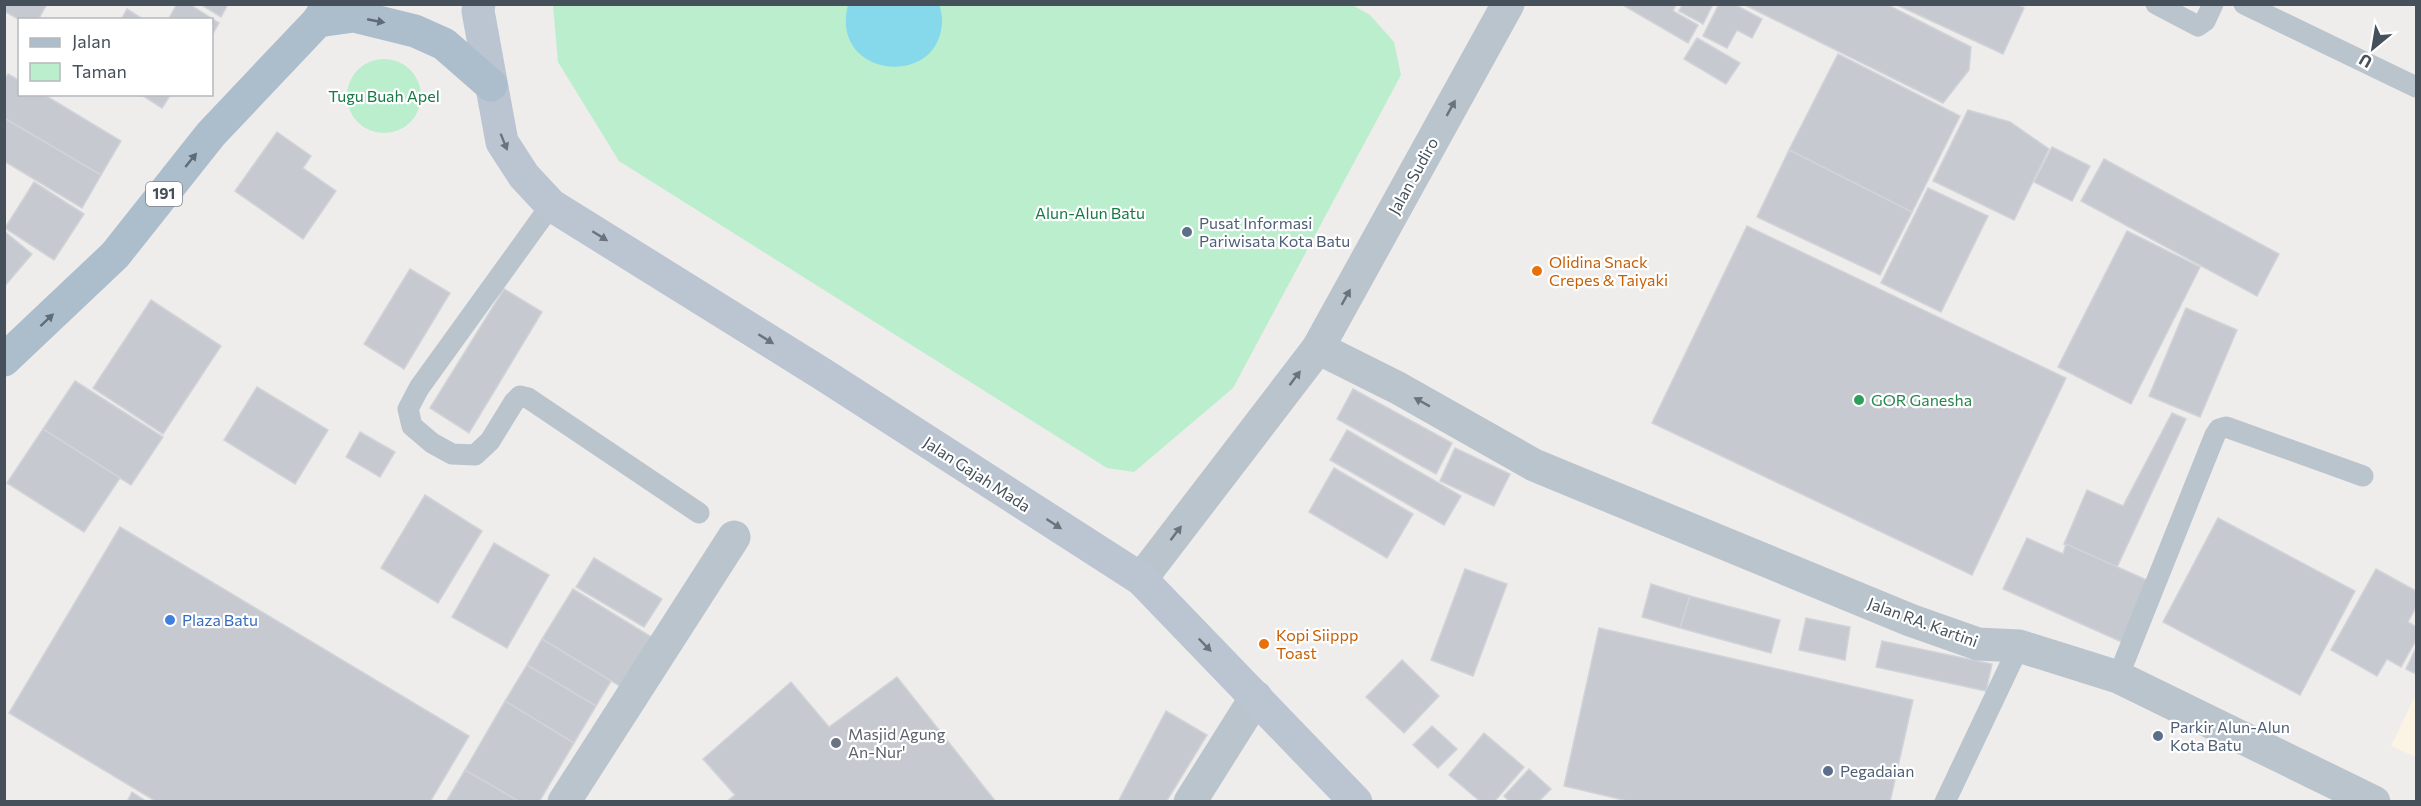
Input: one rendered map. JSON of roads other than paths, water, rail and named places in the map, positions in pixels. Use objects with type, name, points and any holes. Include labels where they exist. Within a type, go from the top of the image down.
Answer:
[{"type":"main road","points":[[324,13],[354,16],[415,31],[444,44],[491,85]]},
{"type":"main road","name":"191","points":[[4,360],[115,255],[211,135],[324,13]]},
{"type":"street","name":"Jalan Gajah Mada","points":[[479,4],[478,10],[502,142],[524,176],[551,205],[824,375],[1141,579],[1356,801]]},
{"type":"street","name":"Jalan Sudiro","points":[[1141,579],[1318,348],[1508,4]]},
{"type":"street","name":"Jalan RA. Kartini","points":[[1318,348],[1398,388],[1534,465],[1910,620],[1978,644],[2019,646],[2118,677],[2374,801]]},
{"type":"street","points":[[564,801],[734,537]]},
{"type":"street","points":[[1190,801],[1256,697]]},
{"type":"lane","points":[[2156,4],[2198,26],[2205,21],[2213,4]]},
{"type":"lane","points":[[2244,4],[2416,87]]},
{"type":"lane","points":[[551,205],[419,388],[408,409],[412,426],[432,443],[452,454],[475,455],[490,441],[514,402],[520,396],[528,398],[699,513]]},
{"type":"lane","points":[[2118,677],[2219,429],[2226,427],[2363,476]]},
{"type":"lane","points":[[1945,801],[2019,646]]},
{"type":"water","points":[[848,5],[940,5],[942,23],[936,44],[923,59],[905,66],[886,66],[868,60],[854,48],[846,29]]},
{"type":"place","name":"Pusat Informasi Pariwisata Kota Batu","points":[[1187,232]]},
{"type":"place","name":"Olidina Snack Crepes & Taiyaki","points":[[1537,271]]},
{"type":"place","name":"GOR Ganesha","points":[[1859,400]]},
{"type":"place","name":"Plaza Batu","points":[[170,620]]},
{"type":"place","name":"Kopi Siippp Toast","points":[[1264,644]]},
{"type":"place","name":"Parkir Alun-Alun Kota Batu","points":[[2158,736]]},
{"type":"place","name":"Masjid Agung An-Nur'","points":[[836,743]]},
{"type":"place","name":"Pegadaian","points":[[1828,771]]},
{"type":"park label","name":"Tugu Buah Apel","points":[[384,96]]},
{"type":"park label","name":"Alun-Alun Batu","points":[[1090,213]]}]
